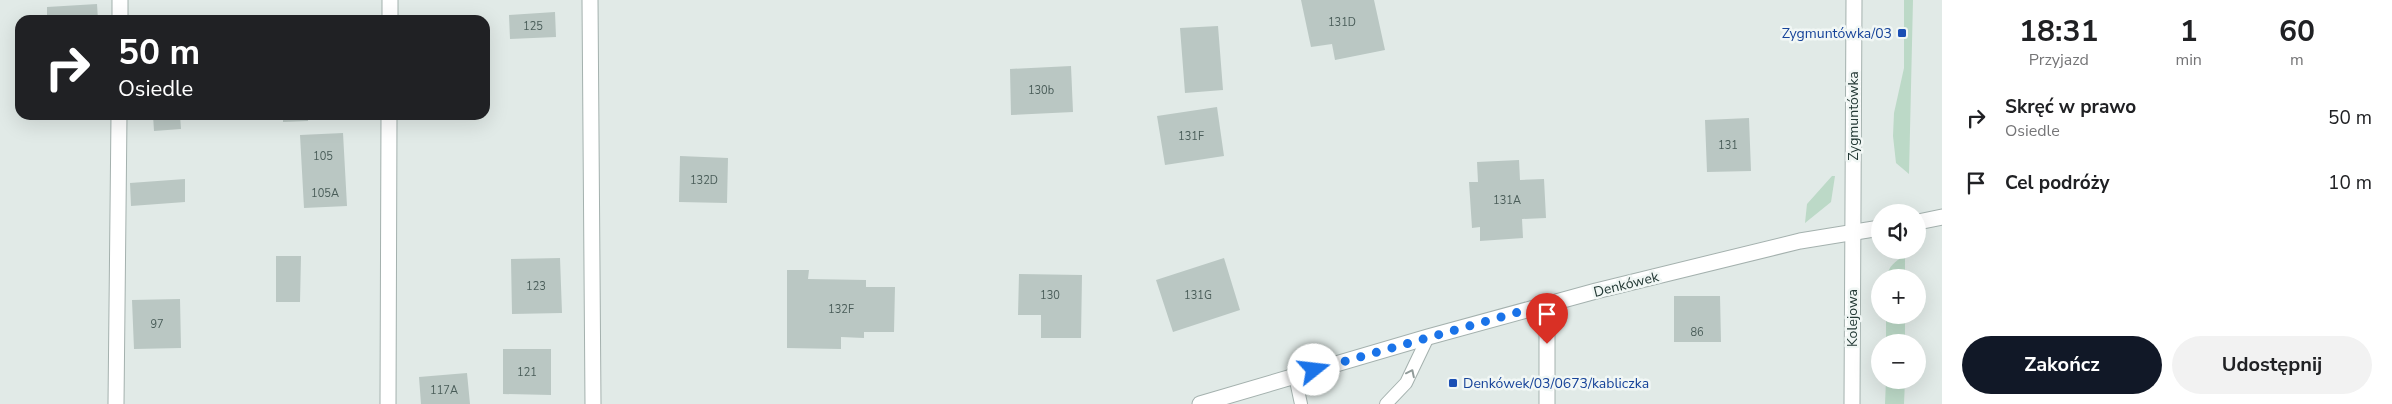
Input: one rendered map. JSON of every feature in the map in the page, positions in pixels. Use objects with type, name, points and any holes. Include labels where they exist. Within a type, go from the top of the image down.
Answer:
[{"type":"street","points":[[120,0],[120,15]]},
{"type":"street","points":[[390,0],[390,15]]},
{"type":"street","points":[[590,0],[593,404]]},
{"type":"street","name":"Zygmuntówka","points":[[1853,233],[1854,0]]},
{"type":"street","points":[[116,404],[119,120]]},
{"type":"street","points":[[388,404],[390,120]]},
{"type":"street","points":[[1926,220],[1942,217]]},
{"type":"street","name":"Denkówek","points":[[1200,404],[1547,304],[1800,241],[1871,230]]},
{"type":"street","name":"Kolejowa","points":[[1852,404],[1853,233]]},
{"type":"street","points":[[1547,304],[1547,404]]},
{"type":"lane","points":[[1386,404],[1406,383],[1428,337]]},
{"type":"lane","points":[[1295,376],[1301,404]]},
{"type":"green space","points":[[1904,0],[1913,0],[1909,174],[1896,163],[1893,136],[1894,113],[1904,68]]},
{"type":"green space","points":[[1832,176],[1835,176],[1831,202],[1805,223],[1807,204]]},
{"type":"green space","points":[[1900,259],[1905,259],[1905,269],[1890,269]]},
{"type":"green space","points":[[1886,324],[1905,324],[1905,334],[1886,334]]},
{"type":"green space","points":[[1886,389],[1905,389],[1904,404],[1885,404]]},
{"type":"building","points":[[1301,0],[1374,0],[1385,50],[1335,60],[1332,44],[1311,47]]},
{"type":"building","points":[[97,4],[98,15],[47,15],[47,7]]},
{"type":"building","points":[[555,12],[556,37],[510,39],[509,15]]},
{"type":"building","points":[[1218,26],[1223,90],[1185,93],[1180,28]]},
{"type":"building","points":[[1071,66],[1073,112],[1011,115],[1010,69]]},
{"type":"building","points":[[1217,107],[1224,156],[1165,165],[1157,116]]},
{"type":"building","points":[[1749,118],[1751,171],[1707,172],[1705,120]]},
{"type":"building","points":[[153,120],[180,120],[181,129],[154,131]]},
{"type":"building","points":[[283,120],[308,120],[308,121],[283,122]]},
{"type":"building","points":[[343,133],[347,206],[304,208],[300,135]]},
{"type":"building","points":[[680,156],[728,158],[727,203],[679,202]]},
{"type":"building","points":[[1519,160],[1520,180],[1544,179],[1546,218],[1522,219],[1523,238],[1480,241],[1480,227],[1472,228],[1469,182],[1478,182],[1477,162]]},
{"type":"building","points":[[185,179],[185,202],[131,206],[130,183]]},
{"type":"building","points":[[276,256],[301,256],[300,302],[276,302]]},
{"type":"building","points":[[560,258],[562,313],[512,314],[511,259]]},
{"type":"building","points":[[1224,258],[1240,310],[1173,332],[1156,280]]},
{"type":"building","points":[[787,270],[809,270],[808,279],[866,280],[866,287],[895,287],[894,332],[864,332],[864,338],[841,337],[841,349],[787,348]]},
{"type":"building","points":[[1019,274],[1082,275],[1081,338],[1041,338],[1041,315],[1018,315]]},
{"type":"building","points":[[1674,296],[1720,296],[1721,342],[1674,342]]},
{"type":"building","points":[[180,299],[181,348],[134,349],[132,300]]},
{"type":"building","points":[[503,349],[551,349],[551,395],[503,394]]},
{"type":"building","points":[[467,373],[470,404],[421,404],[419,377]]},
{"type":"place","name":"Zygmuntówka/03","points":[[1902,33]]},
{"type":"place","name":"Denkówek/03/0673/kabliczka","points":[[1453,383]]},
{"type":"route","points":[[1314,370],[1547,304],[1547,344]]}]
